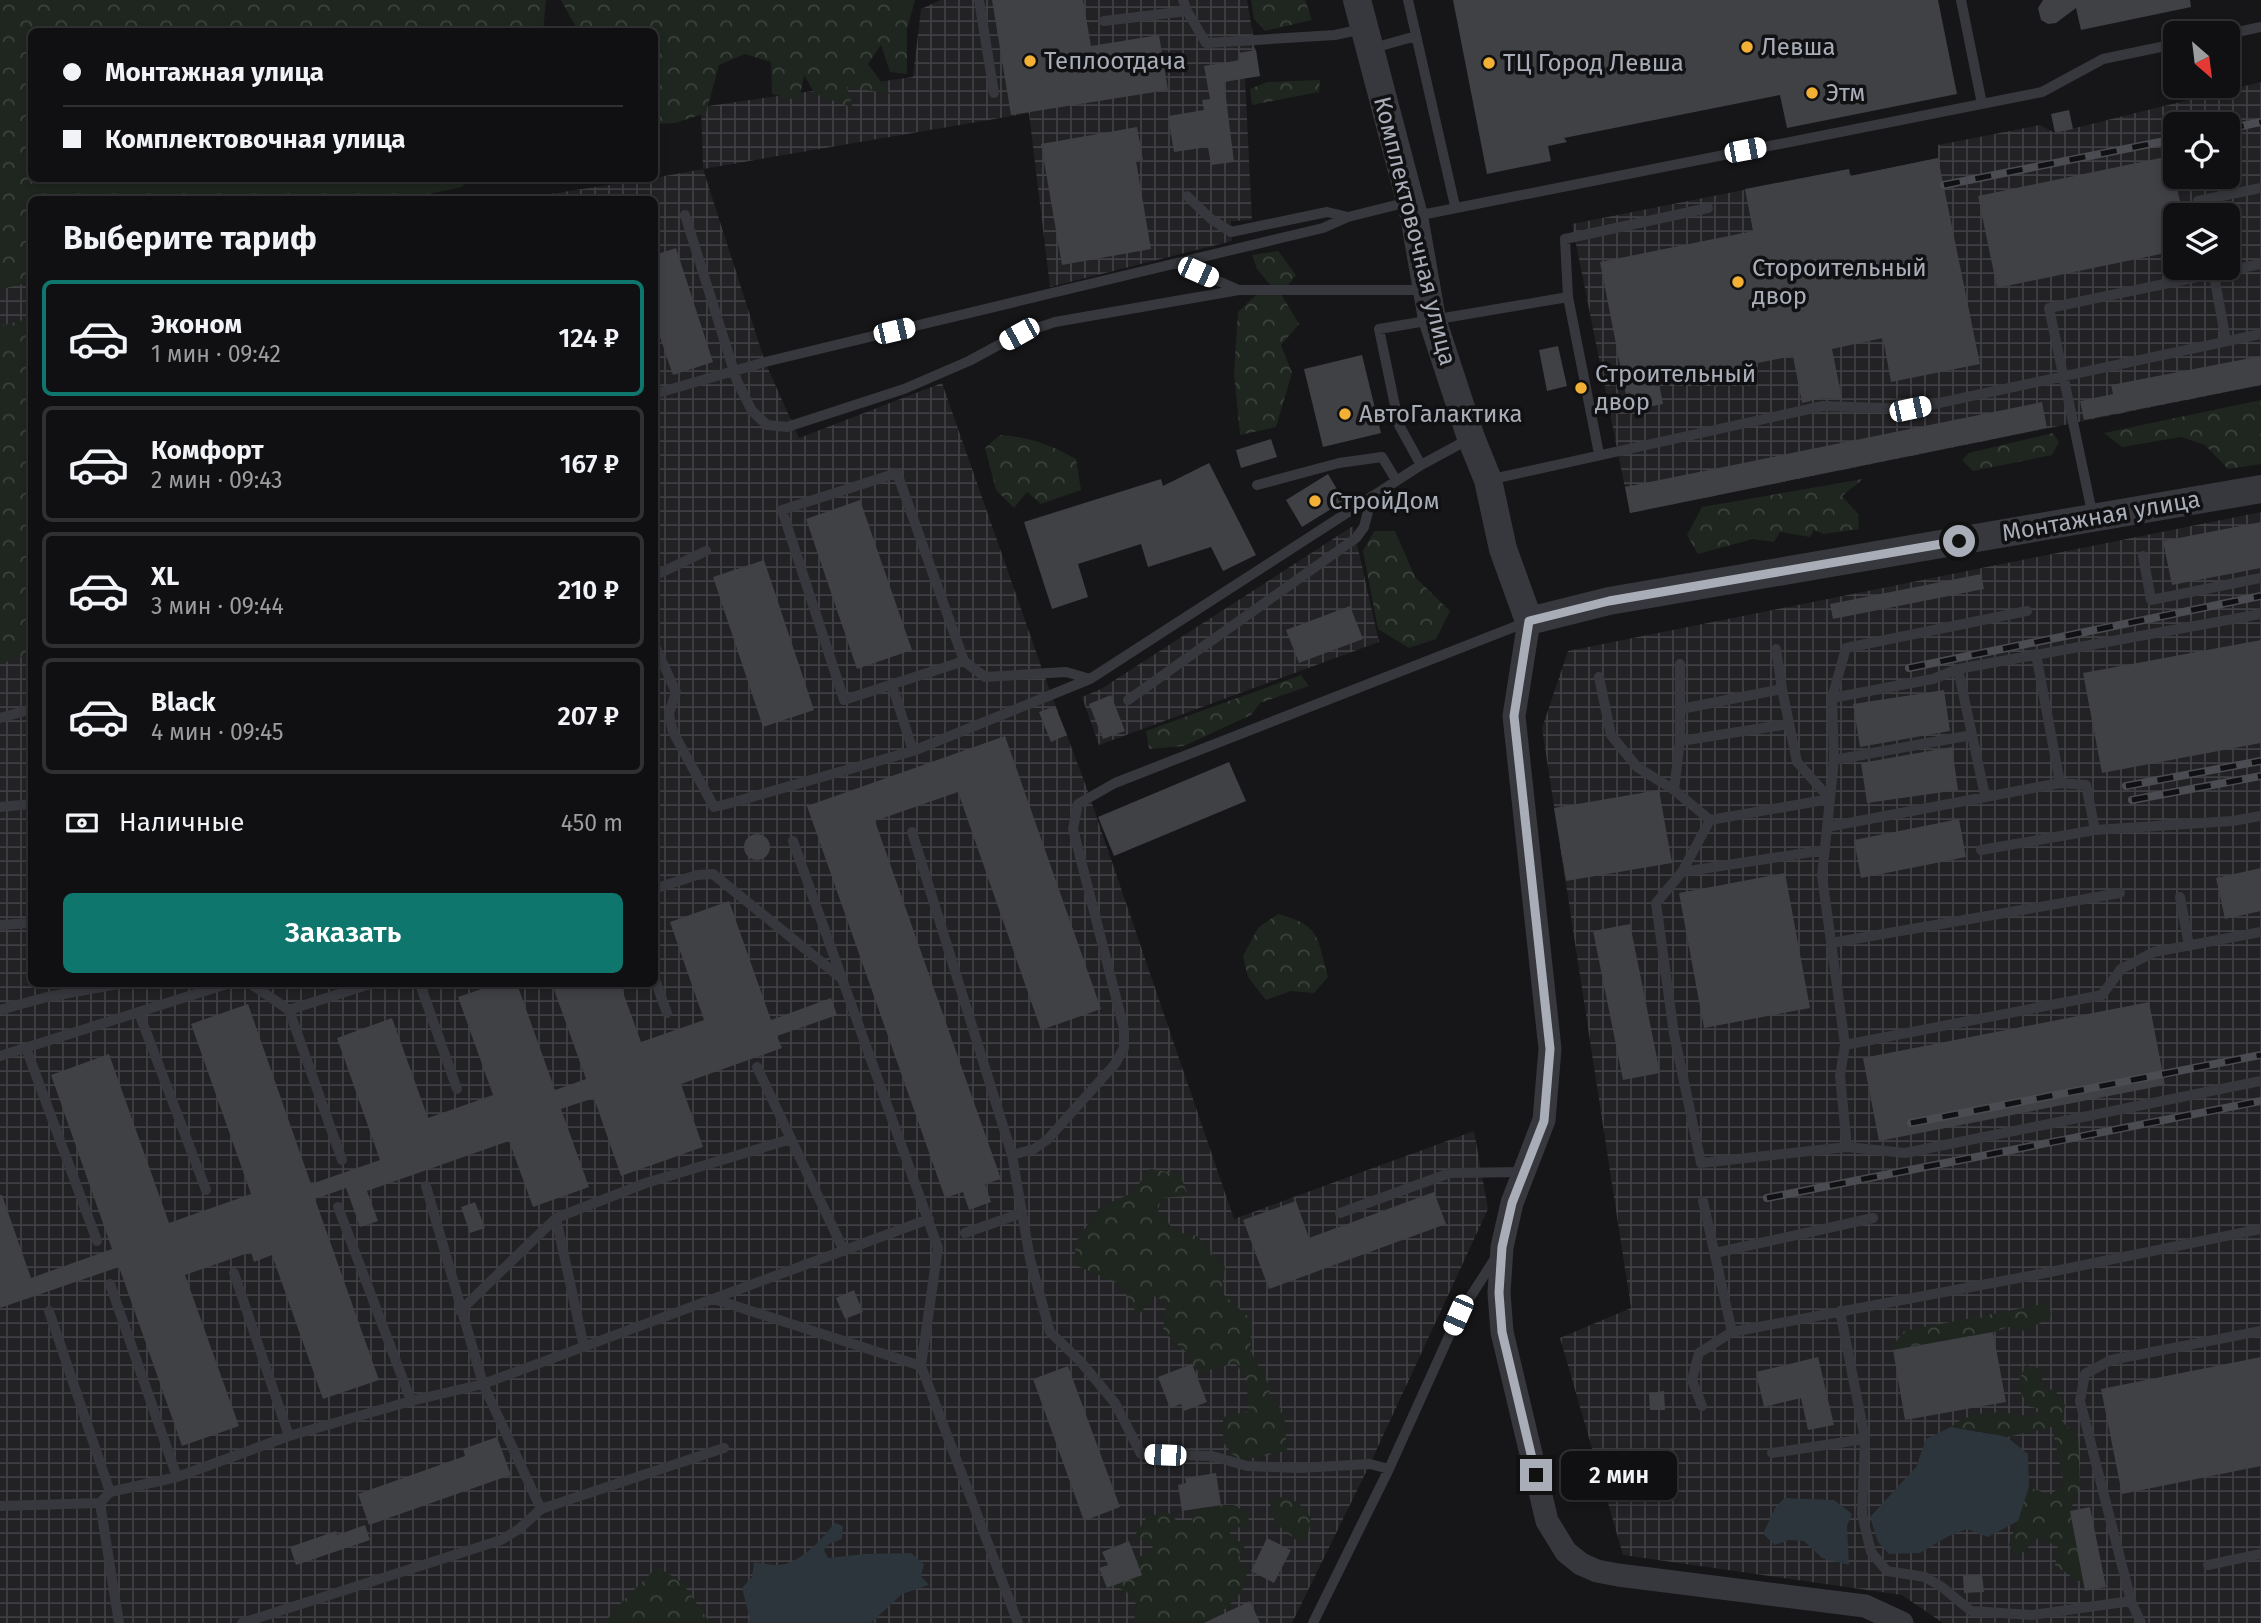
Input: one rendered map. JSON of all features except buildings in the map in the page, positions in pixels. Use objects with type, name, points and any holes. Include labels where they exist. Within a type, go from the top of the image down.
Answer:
[{"type":"street","name":"Комплектовочная улица","points":[[1357,0],[1412,209],[1432,318],[1471,438],[1488,480],[1503,549],[1529,621],[1514,716],[1550,1049],[1544,1121],[1512,1203],[1502,1247],[1499,1293],[1502,1332],[1547,1521],[1566,1552],[1581,1564],[1597,1571],[1865,1606],[1902,1623]]},
{"type":"street","name":"Монтажная улица","points":[[1529,621],[1609,601],[2261,489]]},
{"type":"lane","points":[[979,0],[994,93]]},
{"type":"lane","points":[[1408,0],[1455,206]]},
{"type":"lane","points":[[1961,0],[1982,104]]},
{"type":"lane","points":[[1104,22],[1185,6],[1206,43],[1335,35],[1367,38],[1416,36]]},
{"type":"lane","points":[[2240,31],[2261,27]]},
{"type":"lane","points":[[658,393],[733,370],[1323,228],[1348,217],[1455,206],[2042,92],[2103,59],[2163,46]]},
{"type":"lane","points":[[2199,203],[2261,188]]},
{"type":"lane","points":[[1187,196],[1211,219],[1231,232],[1327,212],[1348,217]]},
{"type":"lane","points":[[1599,454],[1568,297],[1565,239],[1708,208]]},
{"type":"lane","points":[[685,215],[733,370],[752,411],[767,425],[787,428],[904,388],[969,361],[1019,334],[1055,322],[1239,290],[1427,290]]},
{"type":"lane","points":[[1177,263],[1239,290]]},
{"type":"lane","points":[[2240,267],[2261,264]]},
{"type":"lane","points":[[2093,517],[2049,308],[2173,280]]},
{"type":"lane","points":[[2215,280],[2226,341]]},
{"type":"lane","points":[[1421,465],[1399,425],[1380,329],[1432,318],[1568,297]]},
{"type":"lane","points":[[1488,480],[1823,406],[1910,409],[2261,334]]},
{"type":"lane","points":[[658,653],[676,692],[669,714],[673,732],[714,807],[913,751],[1090,679],[1396,480],[1471,438]]},
{"type":"lane","points":[[1257,485],[1339,463],[1382,457],[1396,480]]},
{"type":"lane","points":[[964,661],[844,701],[782,510],[897,473],[964,661],[985,677],[1066,672],[1090,679]]},
{"type":"lane","points":[[1128,700],[1356,538],[1364,527],[1372,496]]},
{"type":"lane","points":[[658,574],[706,551]]},
{"type":"lane","points":[[2143,556],[2151,600],[2261,578]]},
{"type":"lane","points":[[1847,1147],[1840,1076],[1845,1045],[1822,876],[1834,760],[1832,698],[1846,648],[2028,611]]},
{"type":"lane","points":[[1832,698],[1933,678],[1958,669],[2261,614]]},
{"type":"lane","points":[[1012,1155],[1034,1149],[1047,1140],[1115,1064],[1124,1048],[1124,1029],[1073,829],[1078,804],[1115,783],[1529,621]]},
{"type":"lane","points":[[1776,649],[1797,762],[1830,799]]},
{"type":"lane","points":[[2035,654],[2060,783]]},
{"type":"lane","points":[[1674,790],[1681,741],[1681,664]]},
{"type":"lane","points":[[1958,669],[1985,796]]},
{"type":"lane","points":[[1599,677],[1611,735],[1637,766],[1674,790],[1710,820],[1830,799]]},
{"type":"lane","points":[[892,685],[913,751]]},
{"type":"lane","points":[[1681,709],[1782,690]]},
{"type":"lane","points":[[0,718],[28,710]]},
{"type":"lane","points":[[1681,741],[1789,724]]},
{"type":"lane","points":[[1834,760],[1972,735]]},
{"type":"lane","points":[[1827,827],[2060,783],[2086,785],[2095,831]]},
{"type":"lane","points":[[0,807],[28,804]]},
{"type":"lane","points":[[1981,850],[2095,831],[2232,821],[2261,816]]},
{"type":"lane","points":[[1710,820],[1682,872],[1656,903],[1674,1034],[1701,1163],[1847,1147],[1905,1153],[2261,1081]]},
{"type":"lane","points":[[912,832],[1012,1155],[1030,1259],[1050,1332],[1080,1361],[1115,1403],[1141,1454],[1212,1456],[1247,1466],[1299,1468],[1370,1464],[1390,1469]]},
{"type":"lane","points":[[793,841],[938,1248],[921,1366],[1018,1623]]},
{"type":"lane","points":[[1682,872],[1825,850]]},
{"type":"lane","points":[[658,888],[696,875],[713,874],[843,980]]},
{"type":"lane","points":[[1831,943],[2120,893]]},
{"type":"lane","points":[[2180,897],[2189,946]]},
{"type":"lane","points":[[0,925],[28,923]]},
{"type":"lane","points":[[1845,1045],[2102,995],[2121,969],[2154,952],[2261,932]]},
{"type":"lane","points":[[0,1010],[99,987]]},
{"type":"lane","points":[[0,1056],[219,987]]},
{"type":"lane","points":[[255,987],[289,1010],[342,1160]]},
{"type":"lane","points":[[289,1010],[361,987]]},
{"type":"lane","points":[[421,987],[457,1089]]},
{"type":"lane","points":[[658,987],[667,1013]]},
{"type":"lane","points":[[139,1013],[206,1190]]},
{"type":"lane","points":[[26,1048],[97,1241]]},
{"type":"lane","points":[[757,1068],[844,1251]]},
{"type":"lane","points":[[460,1311],[556,1217],[646,1183],[791,1139]]},
{"type":"lane","points":[[1340,1213],[1450,1173],[1524,1172]]},
{"type":"lane","points":[[426,1186],[483,1384],[541,1509]]},
{"type":"lane","points":[[1703,1201],[1732,1332]]},
{"type":"lane","points":[[338,1207],[411,1401]]},
{"type":"lane","points":[[965,1233],[1022,1213]]},
{"type":"lane","points":[[556,1217],[584,1347]]},
{"type":"lane","points":[[1715,1253],[1873,1218]]},
{"type":"lane","points":[[0,1506],[100,1503],[110,1492],[177,1477],[289,1436],[411,1401],[483,1384],[929,1219]]},
{"type":"lane","points":[[1702,1406],[1692,1380],[1699,1353],[1732,1332],[2261,1229]]},
{"type":"lane","points":[[1313,1623],[1390,1469],[1458,1315],[1502,1247]]},
{"type":"lane","points":[[234,1273],[289,1436]]},
{"type":"lane","points":[[110,1284],[177,1477]]},
{"type":"lane","points":[[714,1299],[921,1366]]},
{"type":"lane","points":[[49,1311],[110,1492]]},
{"type":"lane","points":[[1840,1311],[1866,1439],[1863,1514],[1871,1552],[1887,1571],[1925,1577],[1971,1611],[2032,1615],[2131,1601]]},
{"type":"lane","points":[[2141,1623],[2131,1601],[2080,1401],[2085,1374],[2112,1360],[2261,1331]]},
{"type":"lane","points":[[1772,1452],[1866,1439]]},
{"type":"lane","points":[[242,1623],[501,1541],[541,1509],[724,1448]]},
{"type":"lane","points":[[100,1503],[119,1623]]},
{"type":"lane","points":[[2208,1565],[2261,1554]]},
{"type":"shaded area","points":[[941,0],[1247,0],[1260,76],[1245,78],[1252,220],[1231,221],[1232,241],[1050,287],[1029,113],[703,169],[701,107],[913,77],[921,9]]},
{"type":"shaded area","name":"Строительный двор","points":[[2261,82],[2261,385],[1630,513],[1572,224],[1849,169],[1851,176],[1938,158],[1938,145],[2040,125],[2055,133],[2196,98],[2240,98],[2240,87]]},
{"type":"shaded area","points":[[703,169],[765,362],[799,438],[942,383],[1086,786],[1234,1219],[1474,1131],[1488,1209],[1370,1464],[1292,1623],[0,1623],[0,288],[28,283],[28,987],[658,987],[658,196],[537,196],[628,182],[658,182],[658,177]]},
{"type":"shaded area","points":[[2261,512],[2261,1623],[1943,1623],[1902,1595],[1623,1555],[1560,1338],[1631,1308],[1542,728],[1568,651]]},
{"type":"shaded area","points":[[1353,526],[1379,642],[1099,745],[1082,697],[1101,689]]},
{"type":"shaded area","points":[[1951,1427],[2007,1437],[2028,1454],[2029,1487],[2018,1521],[1988,1537],[1967,1529],[1920,1553],[1889,1554],[1878,1542],[1870,1517],[1916,1467],[1926,1439]]},
{"type":"shaded area","points":[[1784,1498],[1834,1500],[1852,1514],[1847,1526],[1849,1565],[1822,1558],[1804,1541],[1789,1540],[1775,1545],[1763,1534],[1775,1508]]},
{"type":"shaded area","points":[[835,1523],[843,1526],[842,1539],[829,1544],[824,1550],[828,1558],[911,1553],[924,1564],[921,1576],[929,1585],[902,1594],[871,1623],[751,1623],[742,1588],[752,1577],[754,1562],[777,1565],[794,1561],[809,1550]]},
{"type":"green space","points":[[0,0],[546,0],[543,28],[28,28],[28,182],[466,182],[462,187],[418,196],[28,196],[28,282],[0,290]]},
{"type":"green space","points":[[561,0],[915,0],[907,29],[907,74],[890,72],[881,45],[868,64],[890,94],[847,87],[853,108],[815,94],[804,75],[799,101],[772,94],[771,62],[745,54],[719,65],[706,113],[675,123],[658,124],[658,28],[576,28]]},
{"type":"green space","points":[[1251,0],[1305,0],[1312,20],[1265,31],[1254,19]]},
{"type":"green space","points":[[1320,80],[1319,92],[1252,105],[1250,89],[1267,82]]},
{"type":"green space","points":[[1278,251],[1296,275],[1281,294],[1299,324],[1281,345],[1292,373],[1276,427],[1240,435],[1234,372],[1238,312],[1258,293],[1272,287],[1257,269],[1252,255]]},
{"type":"green space","points":[[28,319],[28,655],[0,664],[0,326]]},
{"type":"green space","points":[[2261,400],[2261,464],[2228,469],[2205,445],[2181,437],[2122,447],[2104,433]]},
{"type":"green space","points":[[2053,433],[2059,442],[2052,455],[1973,471],[1962,460],[1969,453]]},
{"type":"green space","points":[[1000,435],[1040,442],[1076,459],[1081,490],[1041,504],[1027,492],[1014,508],[996,490],[985,448]]},
{"type":"green space","points":[[1863,479],[1842,496],[1858,514],[1859,529],[1823,534],[1814,530],[1810,537],[1780,532],[1774,542],[1753,539],[1698,554],[1687,535],[1702,507]]},
{"type":"green space","points":[[1374,531],[1395,531],[1415,577],[1450,611],[1436,639],[1409,648],[1378,629],[1363,551]]},
{"type":"green space","points":[[1301,675],[1309,686],[1260,703],[1251,715],[1184,746],[1149,749],[1146,731]]},
{"type":"green space","points":[[1278,914],[1310,928],[1319,943],[1328,977],[1314,993],[1291,991],[1266,1000],[1248,977],[1243,956],[1258,928]]},
{"type":"green space","points":[[1150,1169],[1180,1174],[1188,1196],[1161,1198],[1158,1211],[1176,1232],[1197,1236],[1225,1267],[1221,1292],[1252,1320],[1250,1350],[1270,1387],[1269,1396],[1284,1412],[1287,1451],[1238,1461],[1223,1442],[1223,1417],[1249,1411],[1246,1377],[1235,1363],[1199,1373],[1186,1352],[1163,1331],[1166,1302],[1154,1296],[1138,1316],[1121,1285],[1073,1264],[1077,1240],[1100,1207],[1132,1193]]},
{"type":"green space","points":[[2049,1303],[2051,1317],[2025,1331],[2009,1327],[1893,1350],[1892,1347],[1904,1331]]},
{"type":"green space","points":[[2026,1365],[2040,1368],[2044,1389],[2055,1390],[2065,1405],[2062,1422],[2078,1435],[2080,1486],[2070,1511],[2084,1584],[2055,1566],[2058,1547],[2039,1537],[2018,1557],[2009,1545],[2029,1487],[2050,1495],[2064,1483],[2052,1427],[2007,1437],[1951,1427],[1979,1414],[2011,1413],[2032,1417],[2040,1409],[2028,1406],[2017,1385]]},
{"type":"green space","points":[[1281,1497],[1298,1502],[1311,1518],[1307,1540],[1296,1540],[1275,1523],[1270,1503]]},
{"type":"green space","points":[[1234,1505],[1248,1514],[1250,1531],[1232,1525],[1229,1537],[1246,1544],[1238,1558],[1247,1573],[1242,1592],[1218,1616],[1221,1623],[1168,1623],[1168,1618],[1163,1623],[1140,1623],[1134,1619],[1137,1605],[1126,1591],[1113,1586],[1142,1575],[1135,1556],[1143,1556],[1153,1547],[1135,1535],[1146,1518],[1166,1511],[1176,1520],[1192,1520],[1195,1509]]},
{"type":"green space","points":[[657,1567],[682,1582],[710,1623],[605,1623],[611,1613]]},
{"type":"railway","points":[[2240,126],[2261,122]]},
{"type":"railway","points":[[1944,185],[2163,141]]},
{"type":"railway","points":[[1909,668],[2261,596]]},
{"type":"railway","points":[[2126,786],[2261,761]]},
{"type":"railway","points":[[2132,800],[2261,776]]},
{"type":"railway","points":[[1911,1123],[2261,1055]]},
{"type":"railway","points":[[1767,1198],[2261,1101]]},
{"type":"place","name":"Левша","points":[[1747,47]]},
{"type":"place","name":"Теплоотдача","points":[[1030,61]]},
{"type":"place","name":"ТЦ Город Левша","points":[[1489,63]]},
{"type":"place","name":"Этм","points":[[1812,93]]},
{"type":"place","name":"Стороительный двор","points":[[1738,282]]},
{"type":"place","name":"Строительный двор","points":[[1581,388]]},
{"type":"place","name":"АвтоГалактика","points":[[1345,414]]},
{"type":"place","name":"СтройДом","points":[[1315,501]]},
{"type":"route","points":[[1536,1475],[1502,1332],[1499,1293],[1502,1247],[1512,1203],[1544,1121],[1550,1049],[1514,716],[1529,621],[1609,601],[1959,541]]}]
